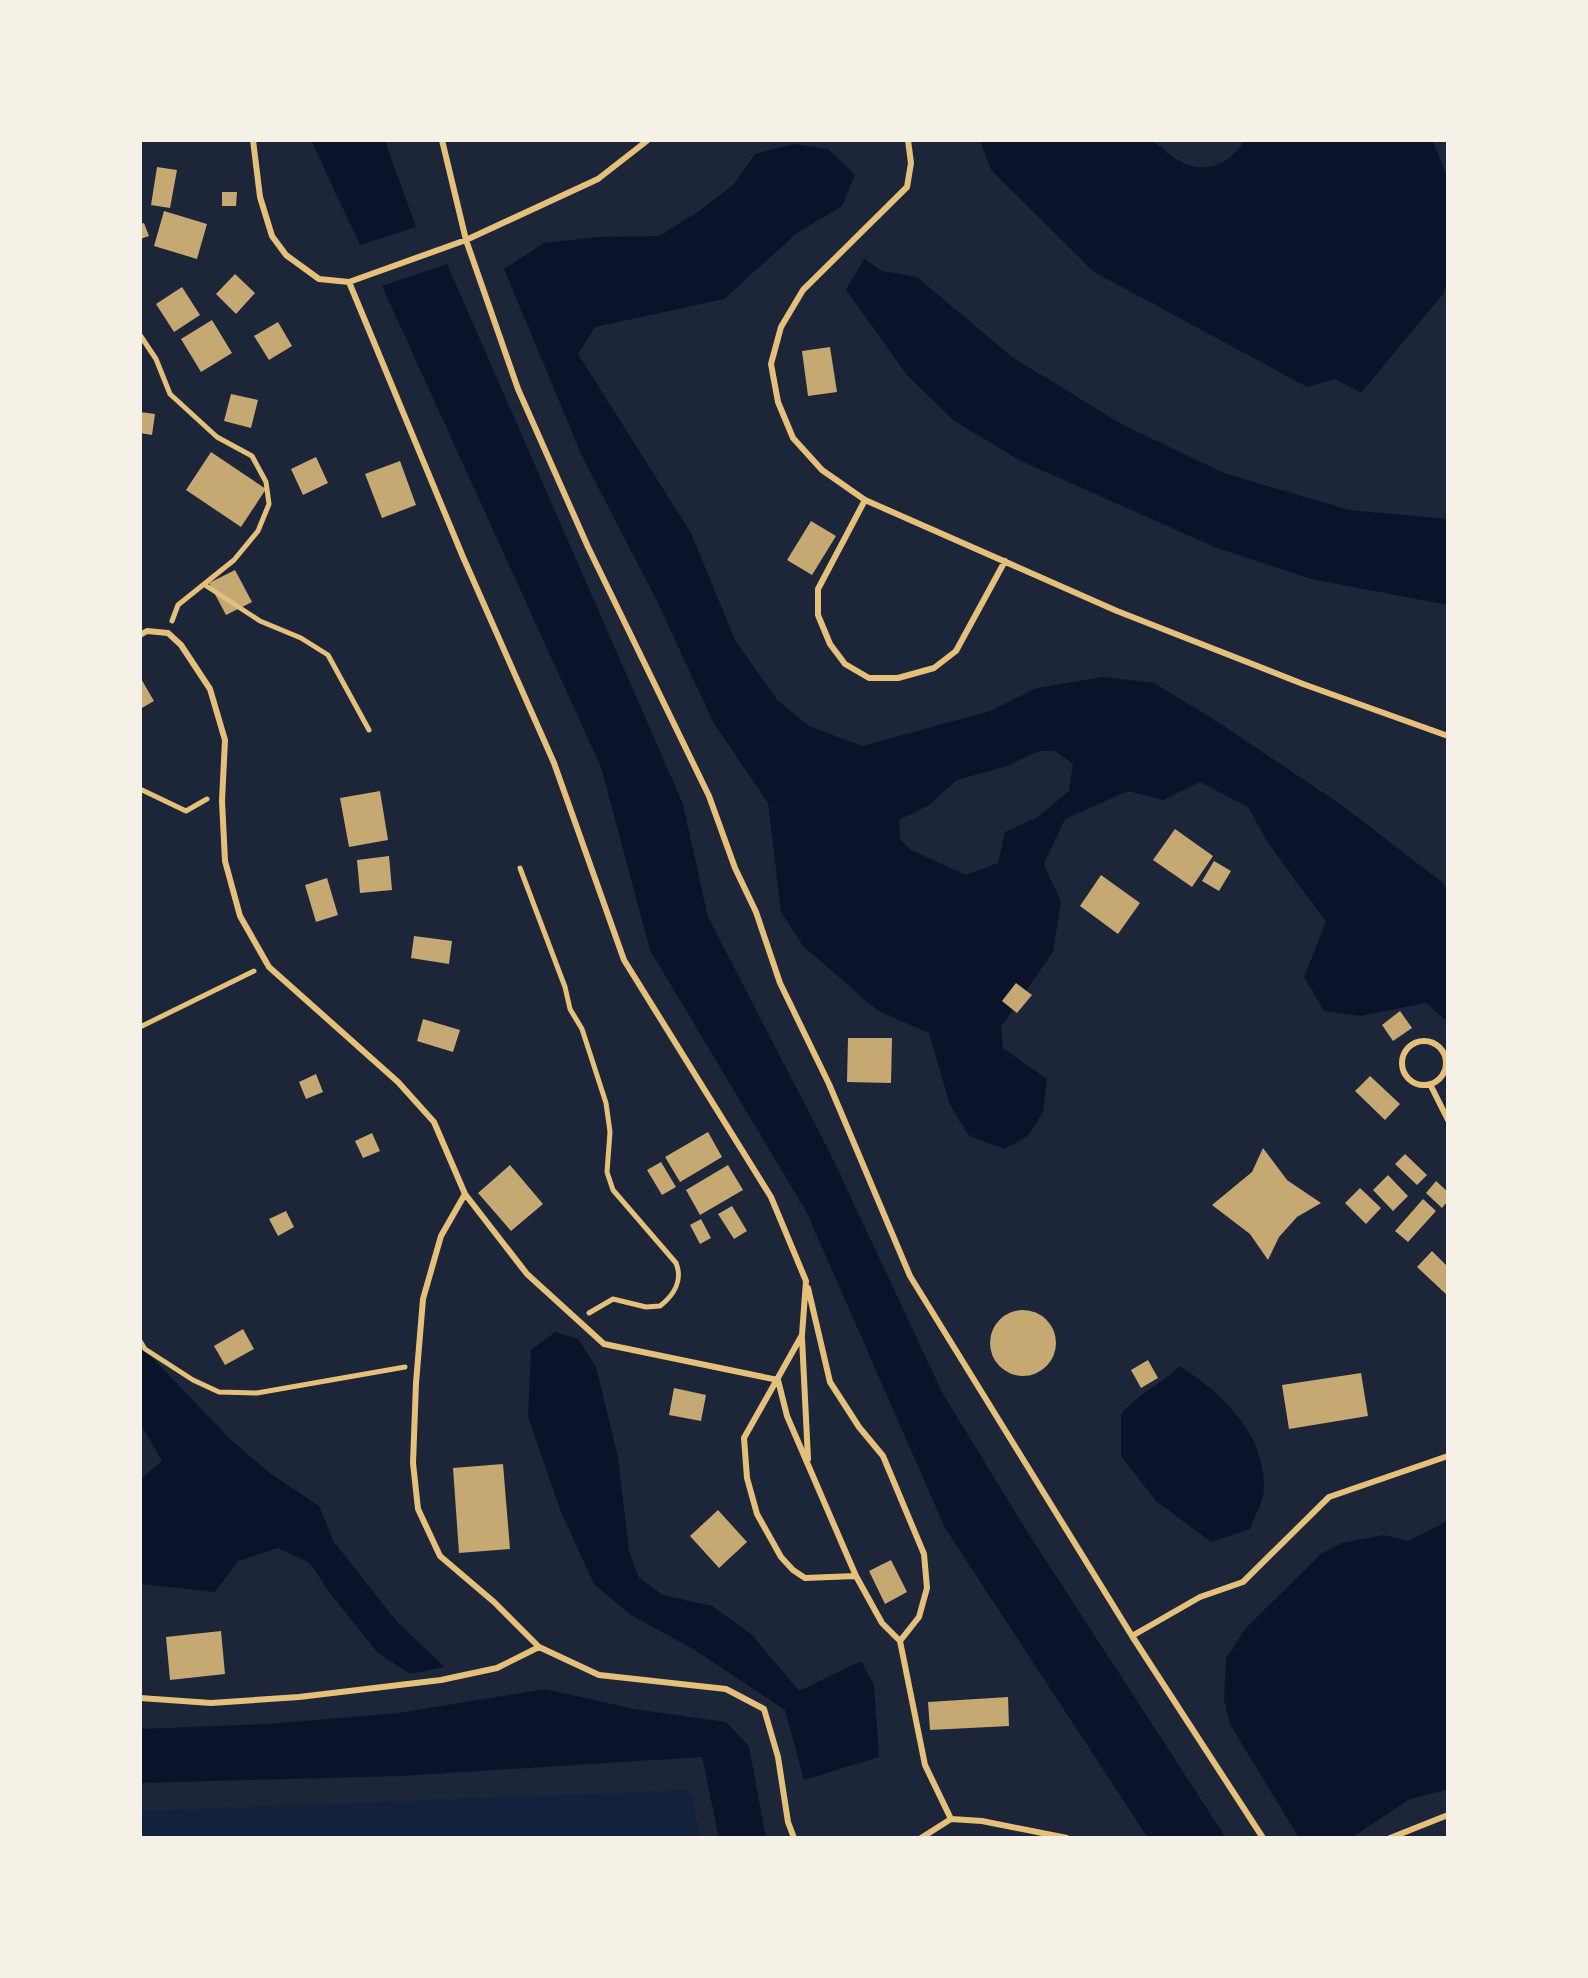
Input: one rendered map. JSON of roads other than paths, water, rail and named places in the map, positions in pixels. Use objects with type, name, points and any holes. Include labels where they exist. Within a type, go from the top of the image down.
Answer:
[{"type":"lane","points":[[253,140],[260,197],[272,236],[286,255],[319,279],[349,282],[466,240],[598,179],[648,140]]},
{"type":"lane","points":[[908,140],[911,163],[907,187],[803,290],[781,327],[771,364],[778,402],[793,438],[822,470],[865,500],[1117,611],[1303,684],[1448,736]]},
{"type":"lane","points":[[444,144],[466,240],[518,389],[588,547],[709,796],[735,868],[756,912],[780,983],[829,1084],[910,1276],[1132,1636],[1263,1838]]},
{"type":"lane","points":[[349,282],[463,557],[554,763],[624,960],[771,1197],[806,1281],[830,1382],[859,1427],[883,1456],[924,1554],[927,1588],[919,1617],[900,1641]]},
{"type":"lane","points":[[865,500],[818,589],[818,615],[830,644],[845,664],[869,678],[898,678],[934,668],[956,651],[1005,561]]},
{"type":"lane","points":[[140,635],[147,631],[168,633],[181,645],[210,689],[225,740],[225,861],[240,916],[267,965],[398,1082],[434,1122],[465,1194],[527,1274],[604,1344],[778,1380]]},
{"type":"lane","points":[[1426,1041],[1439,1047],[1446,1060],[1442,1074],[1430,1084],[1423,1085],[1411,1080],[1403,1069],[1406,1049],[1418,1042],[1426,1041]]},
{"type":"lane","points":[[1430,1084],[1448,1120]]},
{"type":"lane","points":[[465,1194],[437,1248],[423,1299],[418,1364],[413,1463],[418,1509],[440,1556],[494,1602],[539,1647],[599,1675],[726,1689],[764,1709],[778,1757],[788,1822],[794,1838]]},
{"type":"lane","points":[[806,1281],[802,1335],[808,1465]]},
{"type":"lane","points":[[802,1335],[744,1438],[747,1478],[757,1514],[781,1557],[793,1570],[805,1578],[856,1576]]},
{"type":"lane","points":[[778,1380],[787,1416],[856,1576],[882,1623],[900,1641],[925,1765],[951,1819]]},
{"type":"lane","points":[[1132,1636],[1200,1597],[1243,1582],[1329,1497],[1448,1456]]},
{"type":"lane","points":[[140,1698],[211,1703],[299,1697],[409,1684],[497,1668],[539,1647]]},
{"type":"lane","points":[[1390,1838],[1448,1815]]},
{"type":"lane","points":[[921,1838],[951,1819],[982,1821],[1067,1838]]}]
